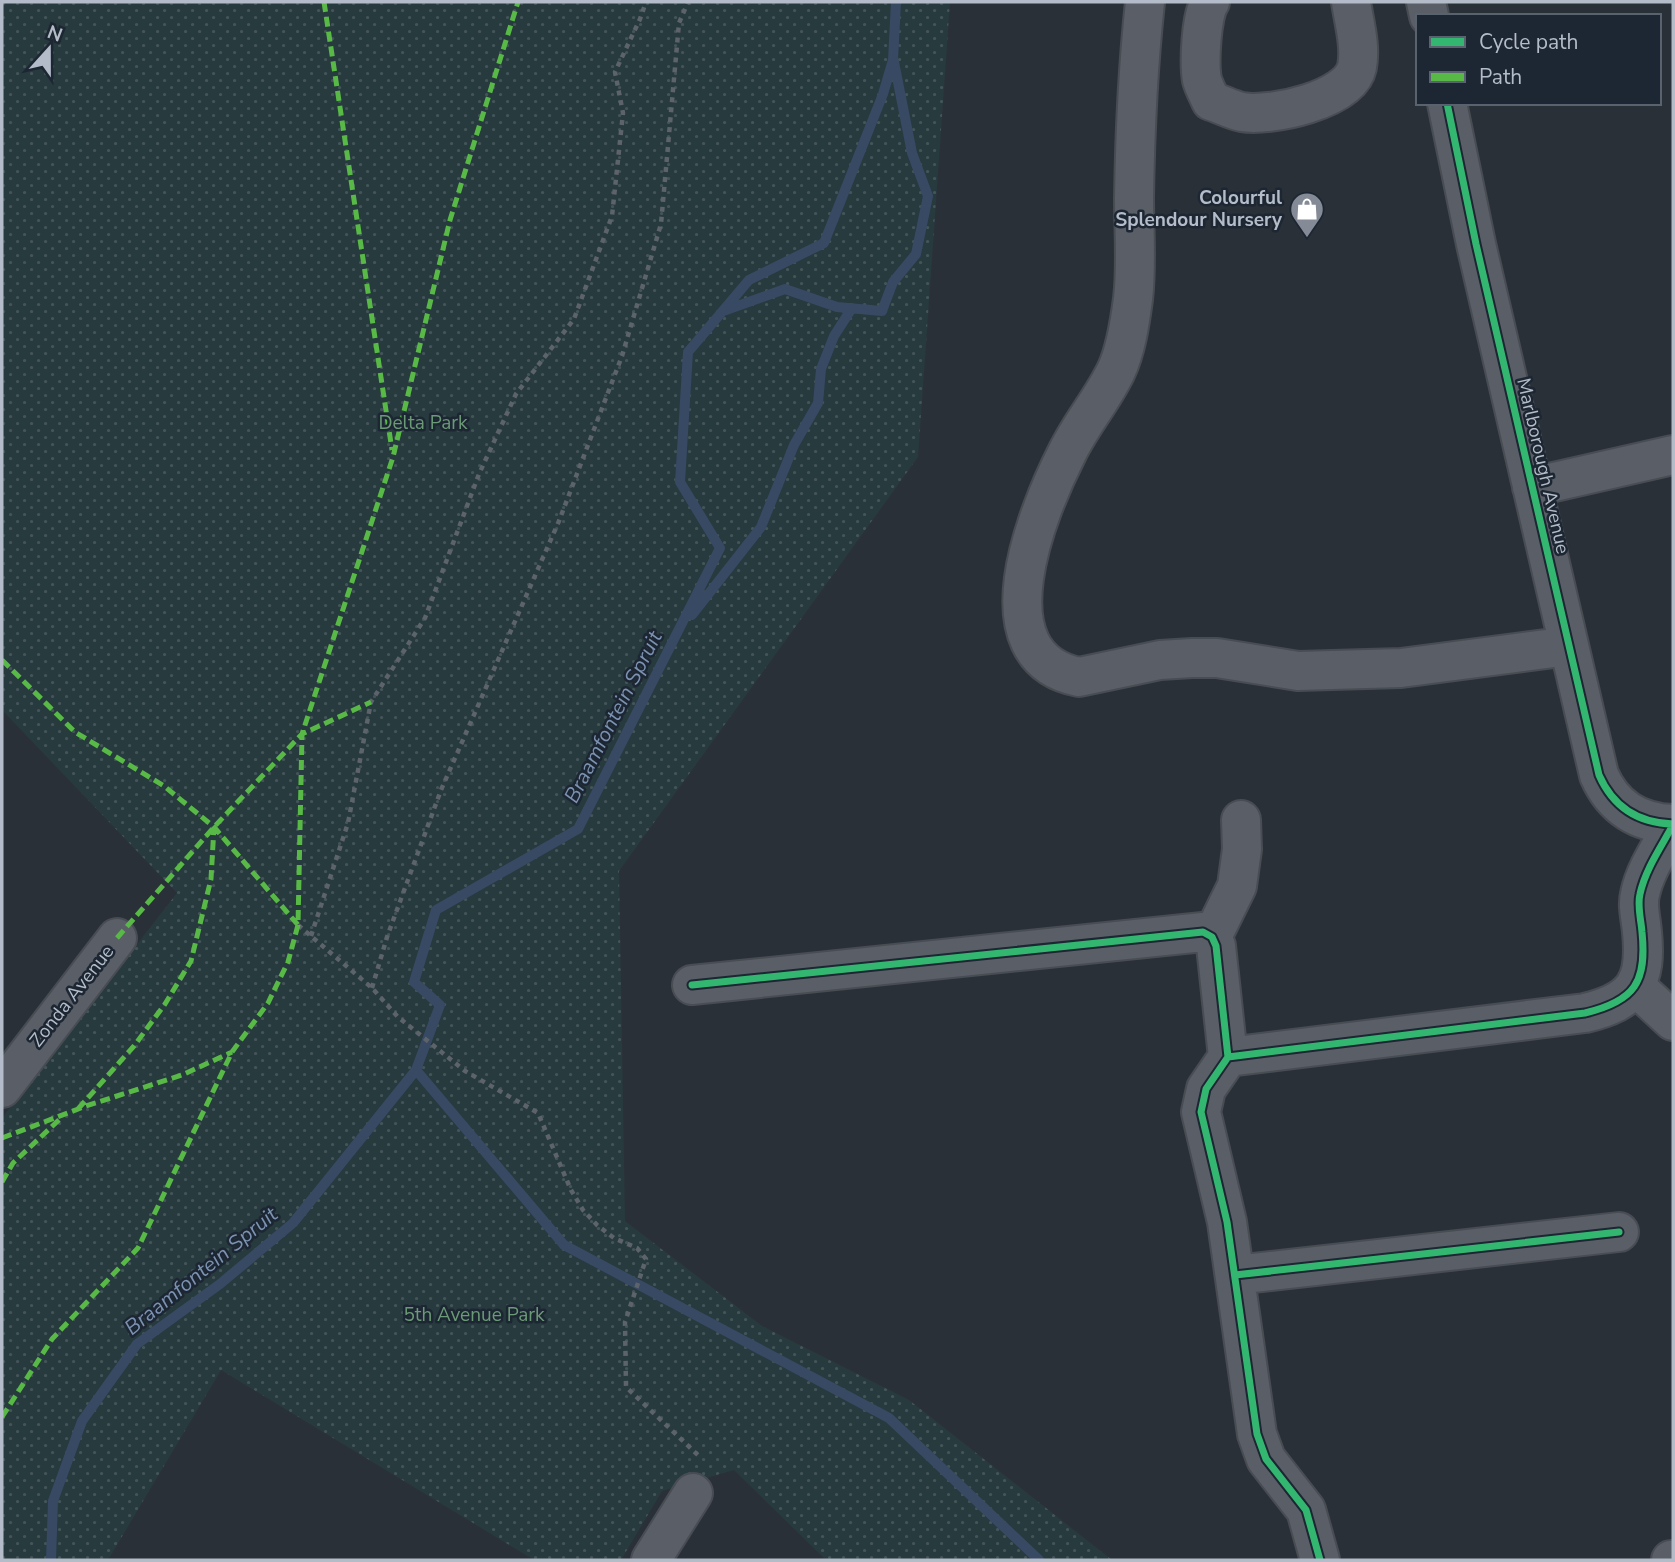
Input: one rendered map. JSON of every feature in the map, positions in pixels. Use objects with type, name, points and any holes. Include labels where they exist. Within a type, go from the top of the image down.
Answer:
[{"type":"street","points":[[1145,2],[1138,86],[1133,297],[1118,368],[1068,451],[1039,514],[1025,568],[1022,614],[1029,637],[1039,654],[1053,667],[1079,677],[1160,660],[1192,657],[1217,658],[1298,671],[1401,668],[1569,646]]},
{"type":"street","points":[[1210,2],[1202,29],[1202,81],[1211,101],[1243,112],[1279,112],[1336,92],[1351,80],[1356,68],[1357,47],[1351,2]]},
{"type":"street","name":"Marlborough Avenue","points":[[1447,105],[1476,244],[1599,775],[1610,796],[1619,806],[1662,823]]},
{"type":"street","points":[[1532,487],[1673,455]]},
{"type":"street","points":[[1241,820],[1242,849],[1237,886],[1212,937],[1218,957],[1228,1057],[1206,1088],[1201,1107],[1227,1222],[1261,1449],[1306,1510],[1320,1560]]},
{"type":"street","points":[[1228,1057],[1585,1013],[1625,999],[1635,986],[1643,958],[1640,895],[1662,823]]},
{"type":"street","points":[[692,985],[1203,932],[1212,937]]},
{"type":"street","name":"Zonda Avenue","points":[[2,1088],[117,938]]},
{"type":"street","points":[[1635,986],[1673,1021]]},
{"type":"street","points":[[1235,1275],[1619,1232]]},
{"type":"street","points":[[651,1560],[692,1493]]},
{"type":"path","points":[[311,936],[348,823],[371,702],[425,618],[479,474],[516,394],[575,319],[612,216],[623,113],[615,72],[646,2]]},
{"type":"path","points":[[372,988],[396,911],[441,790],[559,521],[622,356],[661,224],[679,23],[688,2]]},
{"type":"path","points":[[298,925],[372,988],[398,1017],[465,1071],[538,1113],[571,1190],[583,1210],[597,1225],[614,1238],[637,1248],[646,1259],[625,1322],[625,1387],[705,1463],[692,1493]]},
{"type":"green space","name":"Delta Park","points":[[2,2],[950,2],[918,457],[619,871],[625,1221],[762,1326],[909,1400],[1112,1560],[826,1560],[734,1470],[662,1491],[621,1560],[534,1560],[221,1370],[108,1560],[2,1560],[2,1118],[177,893],[2,710]]},
{"type":"waterway","name":"Braamfontein Spruit","points":[[51,1560],[53,1501],[82,1421],[137,1344],[220,1284],[293,1223],[416,1070],[440,1005],[414,982],[436,910],[578,829],[720,548],[680,482],[688,352],[749,280],[824,243],[883,94],[893,60],[896,2]]},
{"type":"waterway","points":[[726,310],[785,289],[837,307],[882,311],[893,282],[916,254],[928,196],[912,153],[894,62]]},
{"type":"waterway","points":[[692,615],[761,527],[794,445],[818,403],[821,369],[834,336],[852,308]]},
{"type":"waterway","points":[[416,1070],[564,1245],[889,1418],[1039,1560]]},
{"type":"marked path","points":[[324,2],[392,450]]},
{"type":"marked path","points":[[2,1417],[52,1339],[138,1248],[232,1052],[268,1003],[288,962],[298,925],[302,734],[393,457],[450,220],[518,2]]},
{"type":"marked path","points":[[2,660],[75,732],[164,786],[214,827],[298,925]]},
{"type":"marked path","points":[[117,938],[214,827],[302,734],[371,702]]},
{"type":"marked path","points":[[78,1109],[134,1046],[165,1004],[191,961],[211,879],[214,827]]},
{"type":"marked path","points":[[2,1138],[86,1106],[182,1075],[232,1052]]},
{"type":"marked path","points":[[2,1182],[13,1163],[61,1118]]},
{"type":"cycle path","points":[[1447,105],[1476,244],[1599,775],[1612,796],[1628,811],[1649,820],[1673,824]]},
{"type":"cycle path","points":[[1320,1560],[1306,1510],[1266,1459],[1257,1434],[1227,1222],[1201,1112],[1206,1089],[1228,1057],[1585,1013],[1616,1002],[1634,987],[1639,976],[1643,949],[1639,908],[1642,885],[1673,825]]},
{"type":"cycle path","points":[[692,985],[1203,932],[1212,937],[1216,946],[1228,1057]]},
{"type":"cycle path","points":[[1235,1275],[1619,1232]]},
{"type":"place","name":"Colourful Splendour Nursery","points":[[1307,239]]},
{"type":"park label","name":"5th Avenue Park","points":[[474,1315]]}]
